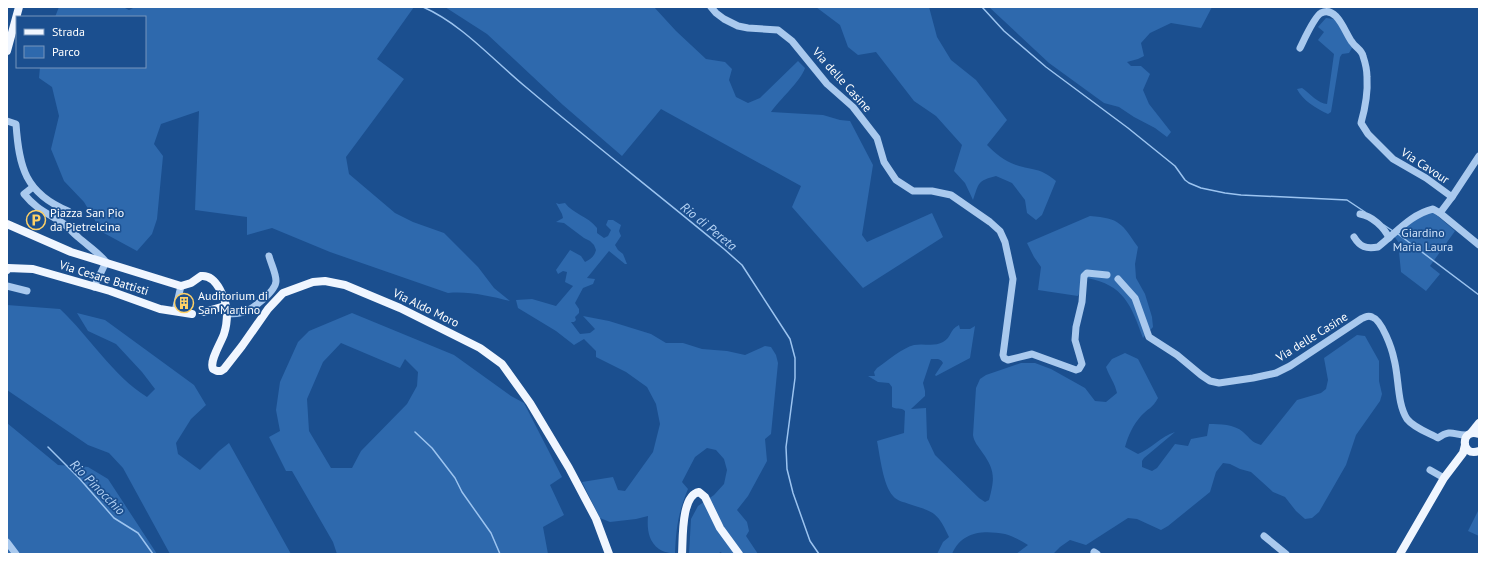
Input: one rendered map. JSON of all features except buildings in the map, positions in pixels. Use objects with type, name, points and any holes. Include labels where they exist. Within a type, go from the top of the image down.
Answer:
[{"type":"main road","points":[[7,51],[18,7]]},
{"type":"main road","points":[[7,224],[71,252],[181,286]]},
{"type":"main road","name":"Via Cesare Battisti","points":[[7,269],[33,269],[160,308],[192,314]]},
{"type":"main road","name":"Via Aldo Moro","points":[[181,286],[191,284],[201,276],[208,277],[217,285],[227,314],[224,334],[212,362],[213,369],[217,371],[224,368],[230,362],[268,309],[283,293],[319,281],[345,285],[382,300],[489,354],[502,364],[530,403],[558,449],[596,519],[608,554]]},
{"type":"main road","points":[[204,312],[225,306]]},
{"type":"main road","points":[[1400,554],[1444,478],[1463,453],[1469,438],[1479,423]]},
{"type":"main road","points":[[1469,438],[1468,450],[1476,452]]},
{"type":"main road","points":[[1456,463],[1476,452]]},
{"type":"main road","points":[[682,554],[685,514],[690,497],[692,494],[699,492],[705,497],[720,528],[739,554]]},
{"type":"street","name":"Via delle Casine","points":[[711,7],[724,20],[738,26],[778,30],[792,41],[827,84],[853,107],[877,138],[884,162],[896,180],[913,192],[932,190],[951,195],[990,222],[1000,232],[1005,242],[1014,279],[1003,355],[1004,358],[1008,360],[1032,354],[1076,370],[1079,369],[1082,364],[1075,340],[1076,327],[1082,302],[1084,276],[1087,273],[1107,275]]},
{"type":"street","name":"Via Cavour","points":[[1300,48],[1320,13],[1327,12],[1335,16],[1342,24],[1351,41],[1363,55],[1367,77],[1367,95],[1361,124],[1368,134],[1393,159],[1426,178],[1452,197],[1440,213]]},
{"type":"street","points":[[7,121],[16,124],[18,148],[22,165],[33,187],[48,200],[68,211]]},
{"type":"street","points":[[1452,197],[1479,156]]},
{"type":"street","points":[[33,187],[24,194],[31,203],[42,212],[64,225],[76,236],[99,252],[106,262],[94,287]]},
{"type":"street","points":[[1354,237],[1358,244],[1371,248],[1378,246],[1413,218],[1425,210],[1433,209],[1479,245]]},
{"type":"street","points":[[1360,214],[1364,215],[1393,235]]},
{"type":"street","points":[[227,314],[244,312],[255,306],[276,286],[276,279],[269,256]]},
{"type":"street","name":"Via delle Casine","points":[[1118,279],[1135,298],[1149,337],[1201,375],[1219,383],[1276,373],[1290,366],[1361,319],[1366,316],[1371,316],[1376,319],[1382,328],[1394,359],[1402,404],[1407,418],[1414,425],[1438,438],[1450,432],[1469,438]]},
{"type":"street","points":[[7,286],[28,291]]},
{"type":"street","points":[[175,311],[181,286]]},
{"type":"street","points":[[1430,470],[1444,478]]},
{"type":"street","points":[[1264,536],[1286,554]]},
{"type":"street","points":[[7,542],[15,554]]},
{"type":"green space","points":[[59,7],[123,7],[129,10],[135,7],[414,7],[377,59],[404,79],[346,157],[349,174],[395,213],[413,222],[444,233],[478,267],[494,288],[510,301],[471,293],[448,293],[330,252],[272,228],[247,235],[247,217],[195,210],[199,111],[161,124],[154,144],[163,156],[157,219],[152,234],[137,251],[102,232],[84,202],[64,181],[51,149],[59,116],[52,87],[39,78],[40,68],[146,68],[146,16],[55,16]]},
{"type":"green space","points":[[445,7],[654,7],[676,31],[706,59],[725,62],[732,69],[729,80],[736,97],[748,103],[760,98],[798,61],[805,68],[803,73],[771,112],[823,115],[850,121],[873,165],[862,235],[867,242],[932,213],[943,237],[863,288],[792,207],[801,186],[661,109],[622,156],[563,105],[487,34]]},
{"type":"green space","points":[[816,7],[929,7],[937,37],[951,60],[976,80],[1007,120],[987,145],[1008,161],[1016,165],[1041,171],[1056,181],[1042,215],[1036,220],[1027,213],[1025,200],[1012,183],[996,176],[982,181],[976,190],[973,200],[965,183],[954,171],[962,145],[936,116],[914,101],[876,52],[858,55],[848,47],[840,25]]},
{"type":"green space","points":[[989,7],[1212,7],[1201,28],[1171,23],[1150,33],[1141,43],[1144,56],[1127,62],[1131,66],[1141,66],[1150,74],[1143,90],[1149,104],[1171,132],[1167,137],[1155,128],[1119,107],[1104,103],[1049,63]]},
{"type":"green space","points":[[1326,18],[1334,19],[1337,22],[1352,48],[1349,53],[1342,54],[1340,57],[1331,112],[1328,114],[1315,107],[1302,97],[1297,89],[1302,88],[1317,100],[1327,104],[1334,54],[1318,40],[1324,32],[1318,27]]},
{"type":"green space","points":[[556,203],[565,203],[572,210],[593,224],[597,228],[597,233],[604,238],[608,236],[611,230],[606,225],[608,220],[613,220],[621,225],[619,231],[621,236],[615,245],[623,254],[627,264],[609,251],[587,278],[595,279],[593,284],[583,288],[575,303],[579,309],[579,313],[575,317],[576,320],[571,322],[580,334],[590,333],[595,329],[583,316],[609,321],[651,334],[666,343],[683,343],[702,349],[727,351],[745,355],[765,346],[771,347],[776,355],[778,363],[771,434],[765,439],[767,461],[748,496],[737,510],[747,522],[749,531],[746,536],[758,554],[724,554],[720,552],[719,554],[689,554],[691,519],[698,506],[714,495],[724,484],[727,470],[724,459],[716,450],[707,448],[695,457],[682,482],[688,489],[678,521],[675,554],[661,550],[652,542],[648,530],[648,516],[610,522],[600,518],[582,482],[613,477],[618,490],[625,491],[653,452],[660,424],[656,404],[647,387],[626,372],[596,357],[596,351],[584,339],[574,345],[556,331],[518,308],[516,300],[532,299],[556,306],[573,286],[565,282],[567,272],[563,271],[558,274],[556,270],[570,250],[581,256],[585,262],[592,258],[596,250],[590,241],[564,223],[556,222],[563,218]]},
{"type":"green space","name":"Giardino Maria Laura","points":[[1433,212],[1455,231],[1430,266],[1440,274],[1426,291],[1401,272],[1399,252],[1402,247],[1394,236],[1424,213]]},
{"type":"green space","points":[[1090,216],[1108,218],[1119,224],[1124,228],[1138,247],[1135,264],[1136,278],[1145,294],[1152,317],[1153,327],[1143,338],[1130,306],[1124,298],[1118,291],[1100,281],[1087,278],[1078,296],[1038,290],[1041,267],[1027,243]]},
{"type":"green space","points":[[7,305],[60,309],[112,367],[147,397],[155,389],[142,372],[116,344],[88,331],[77,313],[105,320],[194,385],[206,405],[191,419],[176,443],[178,454],[200,470],[229,443],[291,554],[170,554],[123,468],[109,453],[88,445],[7,390]]},
{"type":"green space","points":[[352,313],[454,355],[511,396],[524,403],[562,477],[550,485],[564,515],[543,527],[548,554],[337,554],[333,542],[292,471],[286,471],[269,437],[280,431],[276,410],[280,382],[298,342],[309,331]],"holes":[[[341,343],[400,368],[405,359],[418,372],[417,386],[407,404],[361,451],[352,468],[331,468],[309,431],[307,399],[323,362]]]},
{"type":"green space","points":[[959,325],[960,329],[970,329],[975,326],[970,358],[936,376],[935,375],[943,363],[940,360],[931,359],[923,383],[925,396],[911,409],[926,408],[927,438],[935,455],[985,502],[989,500],[993,474],[986,458],[975,442],[973,435],[976,388],[980,379],[986,375],[1021,363],[1035,363],[1051,369],[1085,388],[1095,401],[1106,402],[1117,393],[1106,367],[1112,359],[1125,353],[1138,359],[1158,398],[1136,423],[1129,435],[1125,447],[1138,454],[1165,436],[1175,432],[1142,461],[1142,467],[1152,471],[1157,468],[1175,444],[1188,446],[1191,439],[1207,436],[1209,424],[1235,427],[1253,441],[1261,445],[1297,400],[1321,393],[1326,389],[1328,380],[1324,358],[1357,335],[1365,336],[1379,361],[1379,381],[1382,394],[1380,401],[1356,435],[1346,465],[1319,512],[1312,518],[1305,519],[1296,511],[1285,497],[1273,492],[1251,472],[1223,463],[1216,472],[1210,492],[1161,530],[1137,519],[1128,518],[1086,545],[1070,540],[1053,554],[1016,554],[1028,545],[1005,534],[989,532],[974,534],[967,537],[956,546],[952,554],[937,554],[943,542],[949,537],[942,523],[935,514],[896,499],[887,485],[882,470],[877,441],[904,433],[905,411],[892,407],[892,387],[889,383],[878,382],[868,376],[875,376],[874,372],[877,368],[909,347],[914,345],[936,344],[943,342]]},
{"type":"green space","points":[[7,423],[58,465],[88,467],[108,479],[157,554],[7,554]]},
{"type":"green space","points":[[1479,509],[1479,536],[1468,531]]},
{"type":"waterway","name":"Rio di Pereta","points":[[423,7],[437,14],[464,33],[551,108],[742,265],[790,339],[795,358],[795,378],[786,447],[787,469],[793,493],[810,541],[819,554]]},
{"type":"waterway","points":[[982,7],[1004,31],[1046,67],[1128,128],[1175,166],[1189,183],[1201,188],[1241,195],[1347,200],[1365,212]]},
{"type":"waterway","points":[[1384,225],[1393,231]]},
{"type":"waterway","points":[[1398,234],[1479,295]]},
{"type":"waterway","points":[[415,432],[432,448],[455,478],[462,492],[491,533],[500,554]]},
{"type":"waterway","name":"Rio Pinocchio","points":[[48,447],[79,478],[114,518],[138,533],[153,554]]},
{"type":"place","name":"Piazza San Pio da Pietrelcina","points":[[36,220]]},
{"type":"place","name":"Auditorium di San Martino","points":[[184,303]]}]
